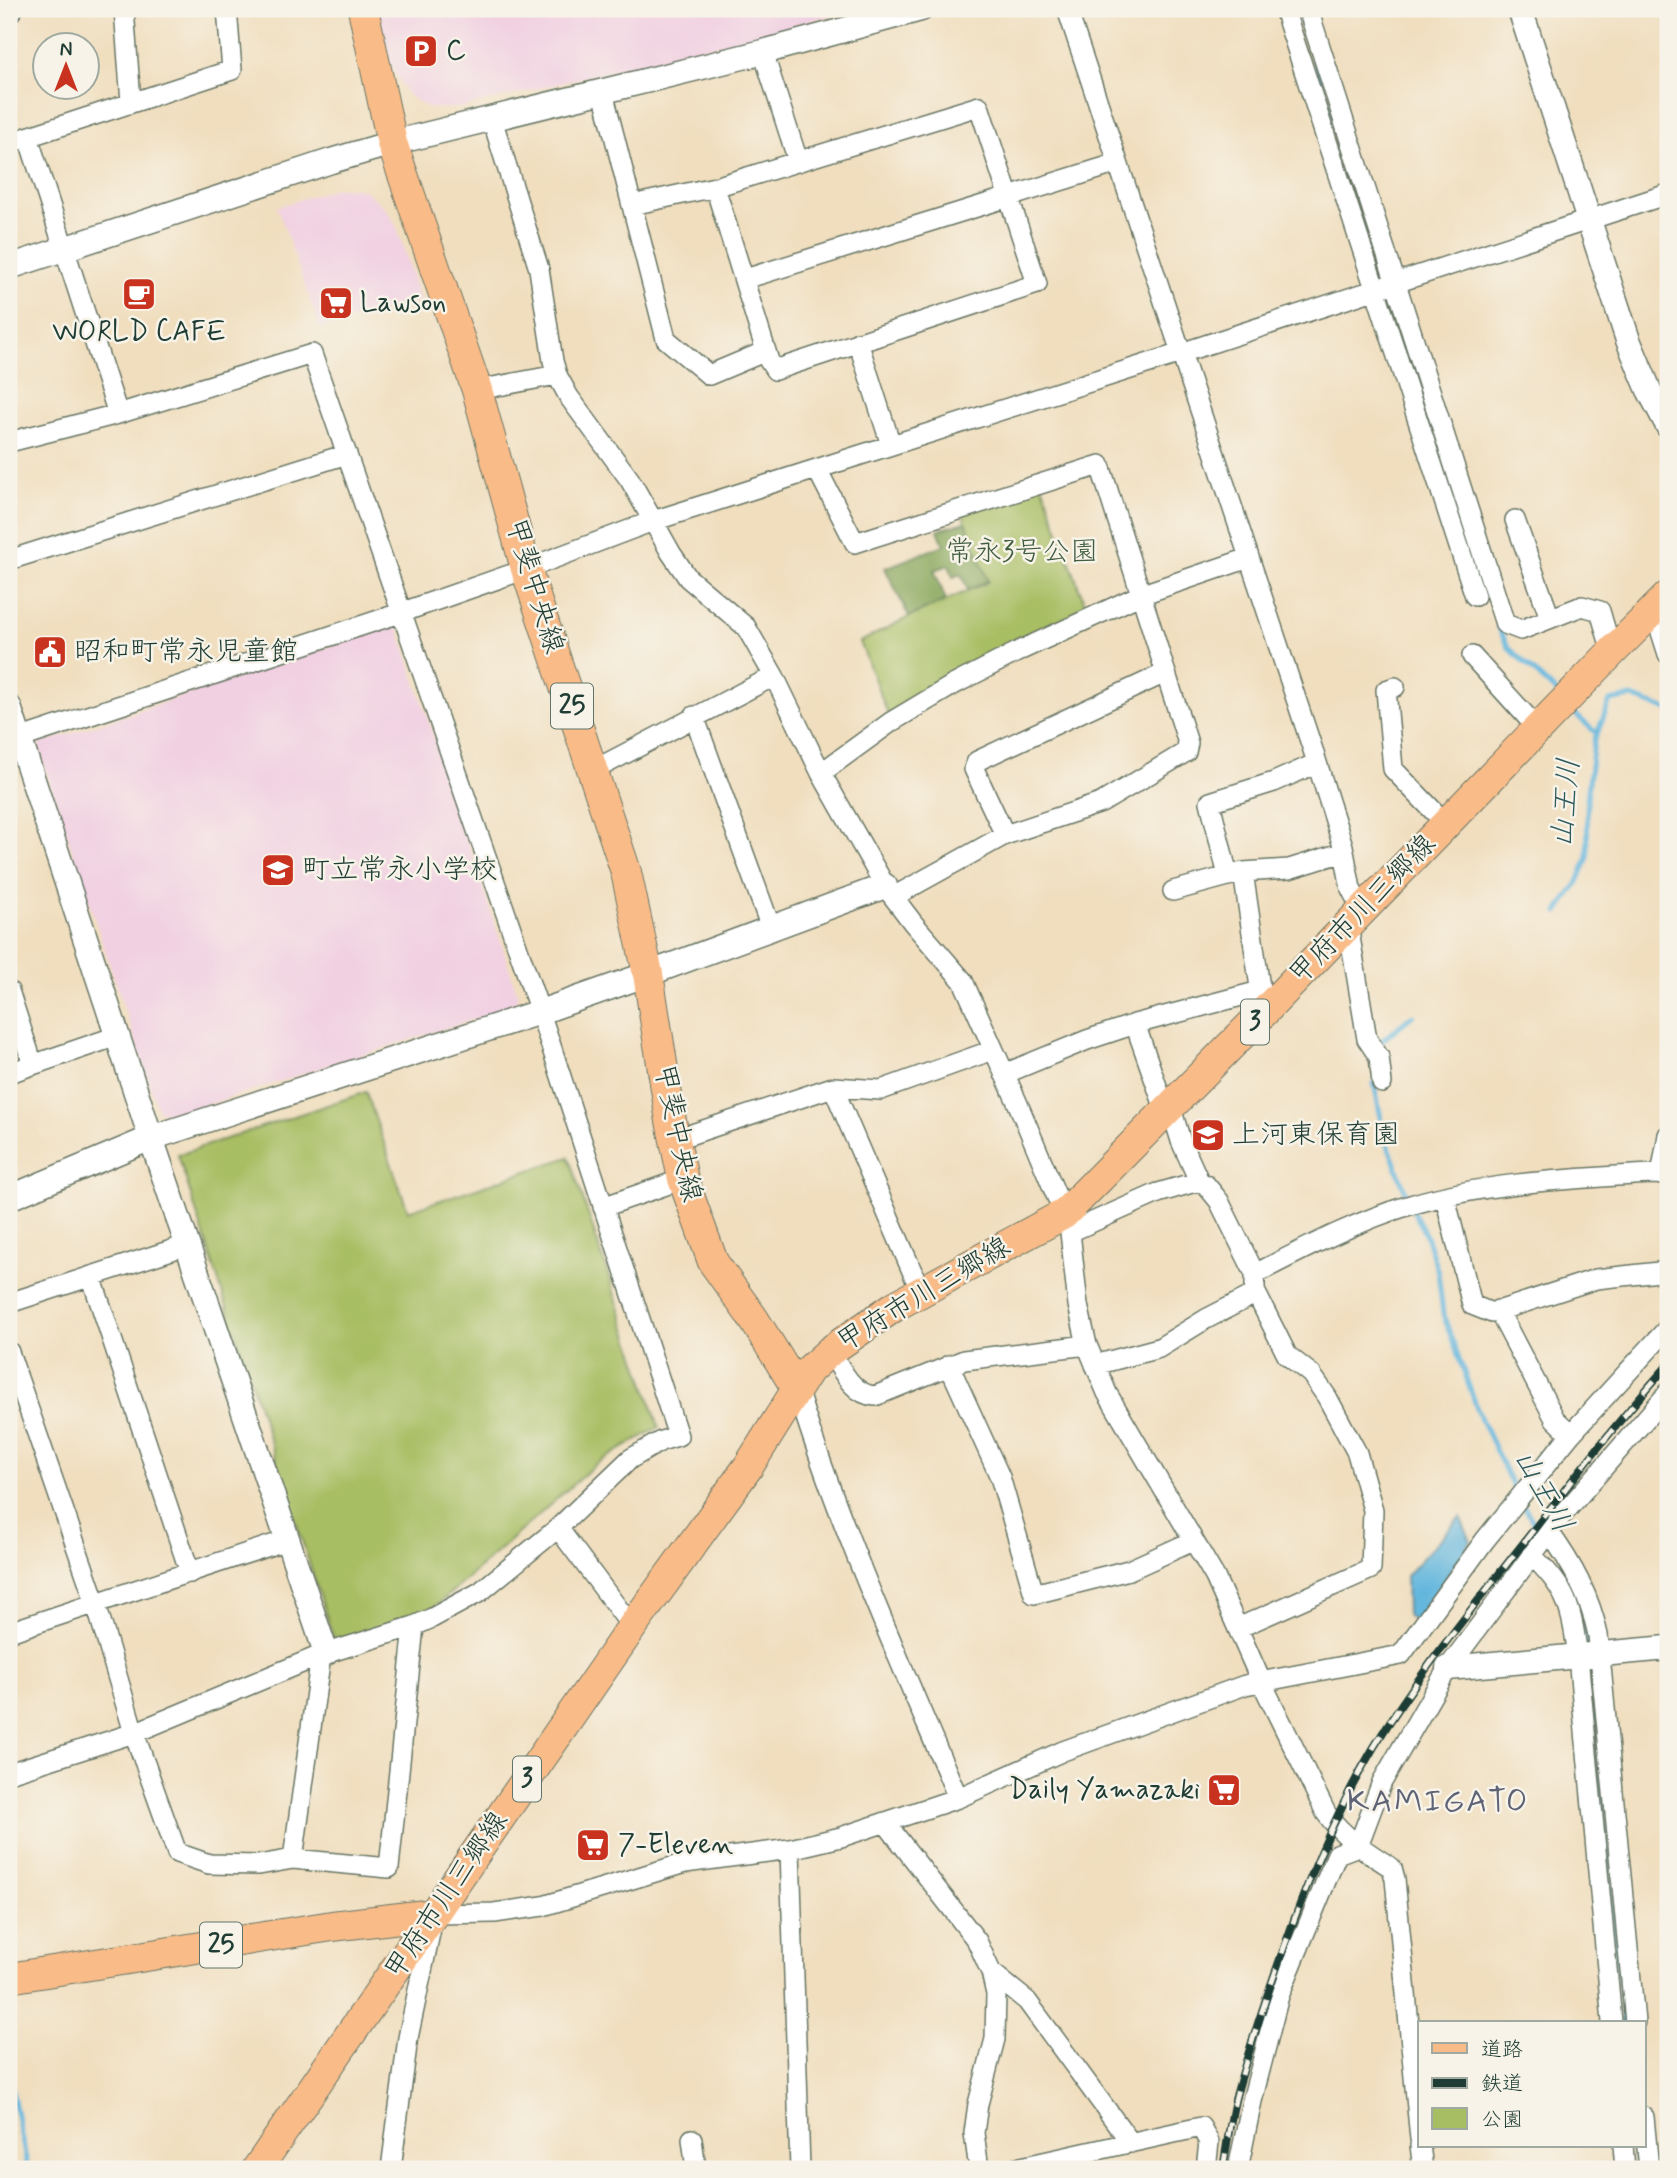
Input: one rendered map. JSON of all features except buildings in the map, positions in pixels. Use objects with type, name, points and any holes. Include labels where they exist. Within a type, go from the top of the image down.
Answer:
[{"type":"main road","name":"甲斐中央線","points":[[363,9],[392,143],[477,390],[526,569],[626,872],[648,975],[674,1140],[683,1179],[713,1262],[797,1389]]},
{"type":"main road","name":"甲府市川三郷線","points":[[257,2169],[632,1627],[748,1467],[809,1370],[830,1351],[895,1306],[1067,1223],[1262,1002],[1355,918],[1661,603]]},
{"type":"main road","name":"25","points":[[9,1978],[332,1926],[434,1914]]},
{"type":"street","points":[[9,14],[13,9]]},
{"type":"street","points":[[124,9],[131,102]]},
{"type":"street","points":[[9,143],[232,69],[227,9]]},
{"type":"street","points":[[9,267],[392,143],[763,52],[921,9]]},
{"type":"street","points":[[1067,9],[1250,558],[1344,852],[1355,918],[1367,1038],[1373,1048],[1382,1083]]},
{"type":"street","points":[[1284,9],[1475,596]]},
{"type":"street","points":[[1308,9],[1505,624],[1521,630],[1582,606],[1600,611],[1612,652]]},
{"type":"street","points":[[1520,9],[1628,340],[1668,426]]},
{"type":"street","points":[[763,52],[798,161]]},
{"type":"street","points":[[603,92],[666,339],[709,375],[766,351]]},
{"type":"street","points":[[632,205],[715,187],[979,106],[1037,284],[775,370],[769,361],[715,187]]},
{"type":"street","points":[[492,119],[539,269],[557,375],[569,397],[630,480],[688,578],[746,627],[774,676],[821,773],[889,891],[963,981],[1067,1223],[1077,1305],[1087,1345],[1107,1393],[1215,1577],[1261,1681],[1326,1813],[1358,1846],[1392,1868],[1418,2118]]},
{"type":"street","points":[[29,136],[118,414]]},
{"type":"street","points":[[745,279],[1118,163]]},
{"type":"street","points":[[14,740],[403,612],[653,521],[1668,194]]},
{"type":"street","points":[[858,342],[891,445]]},
{"type":"street","points":[[9,442],[118,414],[312,354],[541,1012],[678,1436],[661,1441],[630,1460],[558,1528],[480,1592],[414,1626],[324,1654],[134,1733],[9,1773]]},
{"type":"street","points":[[477,390],[557,375]]},
{"type":"street","points":[[9,560],[347,454]]},
{"type":"street","points":[[9,1198],[151,1138],[541,1012],[771,928],[889,891],[1004,835],[1101,803],[1186,752],[1188,743],[1100,465],[855,542],[817,469]]},
{"type":"street","points":[[1514,520],[1550,618]]},
{"type":"street","points":[[821,773],[891,722],[953,685],[1021,650],[1140,595],[1250,558]]},
{"type":"street","points":[[1661,603],[1668,654]]},
{"type":"street","points":[[1472,656],[1538,729]]},
{"type":"street","points":[[1004,835],[974,769],[977,761],[1165,673]]},
{"type":"street","points":[[594,770],[774,676]]},
{"type":"street","points":[[1395,687],[1386,690],[1394,769],[1446,824]]},
{"type":"street","points":[[9,707],[14,740],[117,1036],[324,1654],[293,1858]]},
{"type":"street","points":[[694,716],[771,928]]},
{"type":"street","points":[[1004,1074],[1087,1040],[1135,1024],[1262,1002],[1235,874],[1210,802],[1274,782],[1317,763]]},
{"type":"street","points":[[1173,891],[1235,874],[1289,869],[1344,852]]},
{"type":"street","points":[[9,990],[33,1065]]},
{"type":"street","points":[[1135,1024],[1199,1181],[1206,1185],[1219,1201],[1287,1355],[1311,1374],[1357,1453],[1373,1510],[1370,1569],[1238,1628]]},
{"type":"street","points":[[9,1073],[117,1036]]},
{"type":"street","points":[[674,1140],[833,1087],[881,1090],[993,1050]]},
{"type":"street","points":[[833,1087],[921,1292]]},
{"type":"street","points":[[1095,1365],[1159,1348],[1206,1319],[1251,1296],[1255,1282],[1372,1218],[1404,1207],[1530,1181],[1665,1175],[1668,1135]]},
{"type":"street","points":[[603,1207],[683,1179]]},
{"type":"street","points":[[1067,1223],[1199,1181]]},
{"type":"street","points":[[1445,1197],[1472,1305],[1492,1313],[1596,1279],[1668,1271]]},
{"type":"street","points":[[9,1303],[187,1245]]},
{"type":"street","points":[[91,1276],[190,1573]]},
{"type":"street","points":[[1498,1310],[1555,1419],[1571,1434]]},
{"type":"street","points":[[391,2169],[408,2038],[434,1914],[494,1913],[543,1906],[685,1863],[790,1849],[841,1837],[958,1798],[1063,1751],[1245,1685],[1401,1655],[1517,1500],[1571,1434],[1668,1328]]},
{"type":"street","points":[[830,1351],[854,1387],[865,1396],[875,1396],[964,1360],[1087,1345]]},
{"type":"street","points":[[9,1352],[96,1604],[134,1733],[177,1853],[209,1864],[259,1865],[293,1858],[389,1868],[414,1626]]},
{"type":"street","points":[[949,1365],[1000,1477],[1034,1594],[1129,1570],[1193,1541]]},
{"type":"street","points":[[797,1389],[814,1444],[878,1608],[958,1798]]},
{"type":"street","points":[[1238,2169],[1279,1996],[1337,1854],[1358,1846],[1382,1782],[1448,1668],[1541,1542],[1668,1393]]},
{"type":"street","points":[[558,1528],[632,1627]]},
{"type":"street","points":[[9,1632],[287,1540]]},
{"type":"street","points":[[1541,1542],[1548,1571],[1561,1590],[1588,1655],[1634,2021]]},
{"type":"street","points":[[1541,1542],[1570,1562],[1584,1589],[1595,1620],[1588,1655],[1612,2021]]},
{"type":"street","points":[[1448,1668],[1668,1648]]},
{"type":"street","points":[[885,1822],[977,1941],[991,1972],[996,1994],[995,2039],[978,2104],[974,2133],[979,2169]]},
{"type":"street","points":[[790,1849],[800,2169]]},
{"type":"street","points":[[991,1972],[1027,2001],[1131,2143]]},
{"type":"street","points":[[1012,2169],[1202,2127],[1209,2142],[1206,2169]]},
{"type":"street","points":[[1646,2138],[1649,2169]]},
{"type":"street","points":[[692,2139],[696,2169]]},
{"type":"street","points":[[1420,2146],[1423,2169]]},
{"type":"street","points":[[1623,2146],[1625,2169]]},
{"type":"shaded area","points":[[377,9],[854,9],[767,33],[458,108],[428,108],[408,95],[389,62]]},
{"type":"shaded area","points":[[336,188],[366,191],[387,210],[397,228],[420,301],[320,328],[277,207]]},
{"type":"shaded area","name":"町立常永小学校","points":[[397,624],[518,995],[513,1007],[172,1116],[158,1110],[37,745]]},
{"type":"green space","name":"常永3号公園","points":[[1042,484],[1090,618],[891,722],[860,642],[988,582],[961,509]]},
{"type":"green space","points":[[966,522],[988,581],[968,590],[961,574],[953,577],[949,565],[934,570],[946,600],[909,617],[885,568],[944,545],[938,530]]},
{"type":"green space","points":[[366,1092],[408,1211],[569,1157],[659,1427],[596,1464],[428,1613],[335,1643],[178,1155]]},
{"type":"water","points":[[1460,1517],[1471,1541],[1415,1623],[1407,1615],[1406,1576]]},
{"type":"waterway","points":[[1298,9],[1363,212]]},
{"type":"waterway","points":[[1498,627],[1509,648],[1559,695]]},
{"type":"waterway","name":"山王川","points":[[1558,912],[1578,882],[1588,857],[1587,799],[1594,741],[1610,701],[1632,697],[1668,710]]},
{"type":"waterway","points":[[1574,713],[1596,733]]},
{"type":"waterway","name":"山王川","points":[[1375,1046],[1413,1015]]},
{"type":"waterway","name":"山王川","points":[[1374,1083],[1384,1134],[1409,1201]]},
{"type":"waterway","name":"山王川","points":[[1413,1210],[1426,1236],[1438,1272],[1443,1314],[1482,1422],[1517,1495]]},
{"type":"waterway","name":"山王川","points":[[1522,1503],[1540,1534]]},
{"type":"waterway","name":"山王川","points":[[1585,1620],[1588,1648]]},
{"type":"waterway","name":"山王川","points":[[1589,1661],[1623,2021]]},
{"type":"waterway","points":[[9,2076],[28,2169]]},
{"type":"waterway","name":"山王川","points":[[1635,2146],[1637,2169]]},
{"type":"railway","points":[[1223,2169],[1236,2096],[1294,1920],[1336,1819],[1374,1747],[1444,1644],[1593,1454],[1668,1365]]},
{"type":"place","name":"C","points":[[421,51]]},
{"type":"place","name":"WORLD CAFE","points":[[139,294]]},
{"type":"place","name":"Lawson","points":[[336,303]]},
{"type":"place","name":"昭和町常永児童館","points":[[50,652]]},
{"type":"place","name":"町立常永小学校","points":[[278,870]]},
{"type":"place","name":"上河東保育園","points":[[1208,1135]]},
{"type":"place","name":"Daily Yamazaki","points":[[1224,1790]]},
{"type":"place","name":"7-Eleven","points":[[593,1845]]},
{"type":"district","name":"KAMIGATO","points":[[1438,1802]]}]
